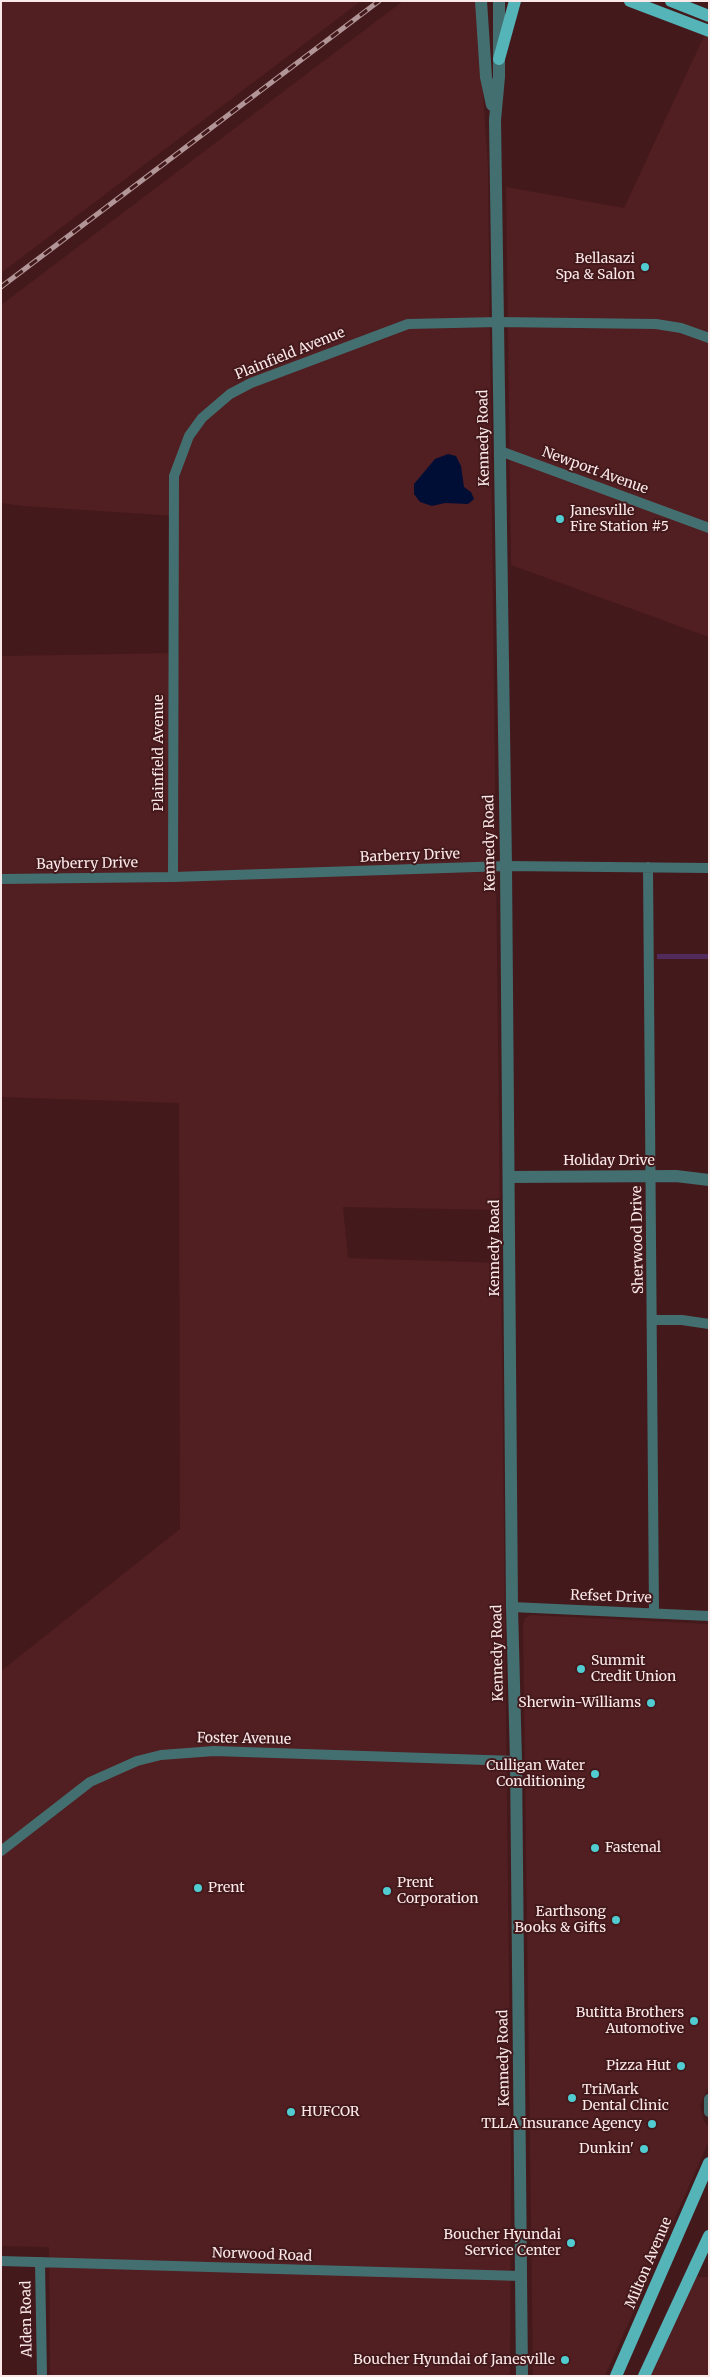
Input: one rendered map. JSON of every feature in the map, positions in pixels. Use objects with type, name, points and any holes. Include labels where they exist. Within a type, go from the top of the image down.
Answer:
[{"type":"main road","points":[[499,59],[515,1]]},
{"type":"main road","points":[[630,1],[709,31]]},
{"type":"main road","points":[[671,1],[709,16]]},
{"type":"main road","name":"Milton Avenue","points":[[616,2376],[709,2163]]},
{"type":"main road","points":[[644,2376],[709,2236]]},
{"type":"street","name":"Kennedy Road","points":[[481,1],[486,77],[495,120]]},
{"type":"street","name":"Kennedy Road","points":[[499,1],[499,59],[495,120],[506,866],[512,1607],[516,1761],[522,2376]]},
{"type":"street","name":"Plainfield Avenue","points":[[173,877],[174,476],[189,436],[202,418],[230,394],[250,383],[386,330],[419,322],[656,324],[681,328],[709,338]]},
{"type":"street","name":"Newport Avenue","points":[[500,451],[709,528]]},
{"type":"street","name":"Barberry Drive","points":[[173,877],[506,866],[709,868]]},
{"type":"street","name":"Sherwood Drive","points":[[648,866],[654,1613]]},
{"type":"street","name":"Bayberry Drive","points":[[1,878],[173,877]]},
{"type":"street","name":"Holiday Drive","points":[[509,1177],[650,1176],[696,1177],[709,1180]]},
{"type":"street","points":[[652,1320],[682,1320],[709,1324]]},
{"type":"street","name":"Refset Drive","points":[[512,1607],[709,1616]]},
{"type":"street","name":"Foster Avenue","points":[[1,1851],[90,1782],[128,1764],[161,1755],[214,1751],[516,1761]]},
{"type":"street","points":[[709,2100],[709,2112]]},
{"type":"street","name":"Norwood Road","points":[[1,2261],[521,2276]]},
{"type":"street","name":"Alden Road","points":[[40,2262],[42,2376]]},
{"type":"shaded area","points":[[1,1],[361,1],[1,273]]},
{"type":"shaded area","points":[[403,1],[477,1],[488,167],[500,1210],[343,1207],[348,1258],[501,1263],[511,2158],[510,2376],[50,2376],[49,2247],[1,2246],[1,1671],[180,1529],[179,1103],[1,1097],[1,656],[179,653],[177,516],[1,503],[1,305]]},
{"type":"shaded area","points":[[705,34],[709,35],[709,637],[511,565],[506,187],[624,208]]},
{"type":"shaded area","points":[[657,954],[709,954],[709,959],[657,959]]},
{"type":"shaded area","points":[[531,1615],[709,1624],[709,2086],[700,2105],[703,2119],[709,2129],[709,2141],[605,2376],[533,2376],[523,1625],[525,1618]]},
{"type":"shaded area","points":[[695,2277],[709,2277],[709,2376],[649,2376]]},
{"type":"water","points":[[448,454],[456,456],[461,466],[464,487],[471,492],[474,499],[468,504],[445,503],[432,506],[420,502],[414,494],[414,484],[435,459]]},
{"type":"railway","points":[[1,287],[379,1]]},
{"type":"place","name":"Bellasazi Spa & Salon","points":[[645,267]]},
{"type":"place","name":"Janesville Fire Station #5","points":[[560,519]]},
{"type":"place","name":"Summit Credit Union","points":[[581,1669]]},
{"type":"place","name":"Sherwin-Williams","points":[[651,1703]]},
{"type":"place","name":"Culligan Water Conditioning","points":[[595,1774]]},
{"type":"place","name":"Fastenal","points":[[595,1848]]},
{"type":"place","name":"Prent","points":[[198,1888]]},
{"type":"place","name":"Prent Corporation","points":[[387,1891]]},
{"type":"place","name":"Earthsong Books & Gifts","points":[[616,1920]]},
{"type":"place","name":"Butitta Brothers Automotive","points":[[694,2021]]},
{"type":"place","name":"Pizza Hut","points":[[681,2066]]},
{"type":"place","name":"TriMark Dental Clinic","points":[[572,2098]]},
{"type":"place","name":"HUFCOR","points":[[291,2112]]},
{"type":"place","name":"TLLA Insurance Agency","points":[[652,2124]]},
{"type":"place","name":"Dunkin'","points":[[644,2149]]},
{"type":"place","name":"Boucher Hyundai Service Center","points":[[571,2243]]},
{"type":"place","name":"Boucher Hyundai of Janesville","points":[[565,2360]]}]
